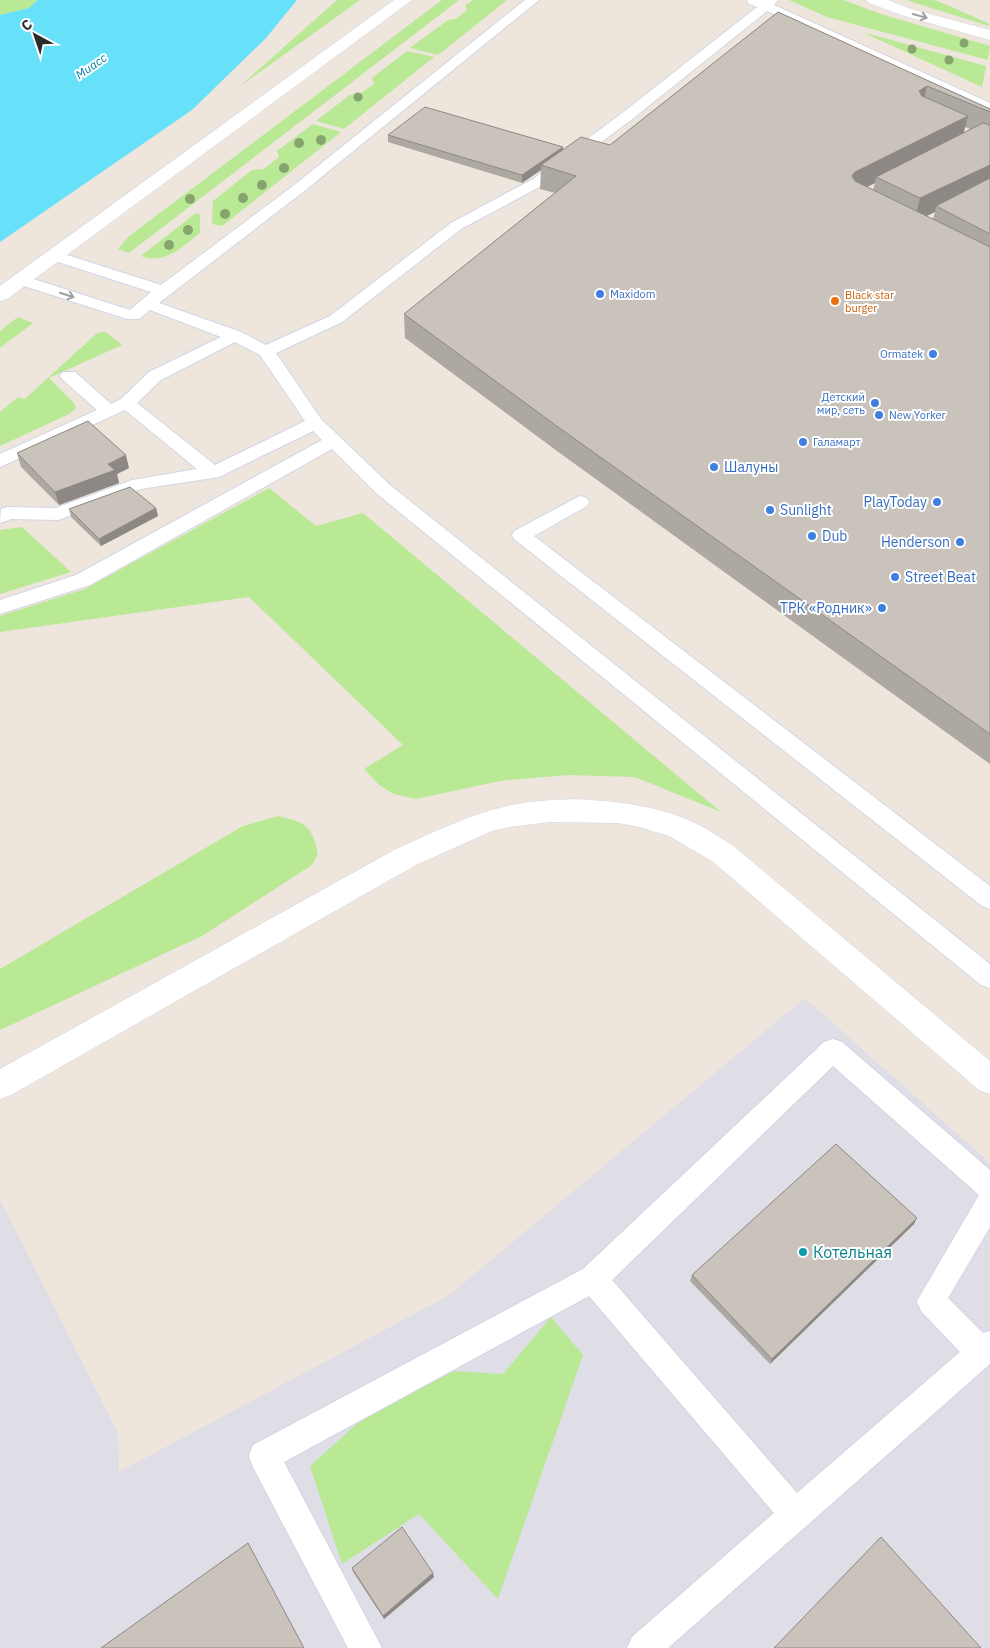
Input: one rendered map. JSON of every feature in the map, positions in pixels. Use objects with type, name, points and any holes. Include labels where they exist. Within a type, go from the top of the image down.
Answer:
[{"type":"street","points":[[0,295],[404,0]]},
{"type":"street","points":[[874,0],[906,12],[990,35]]},
{"type":"street","points":[[0,1085],[406,857],[461,832],[509,816],[568,810],[631,814],[680,828],[722,853],[990,1080]]},
{"type":"lane","points":[[21,280],[133,316],[163,291],[298,189],[533,0]]},
{"type":"lane","points":[[750,0],[768,3],[990,108]]},
{"type":"lane","points":[[266,351],[336,319],[456,226],[538,182],[626,117],[747,22],[768,3]]},
{"type":"lane","points":[[55,256],[163,291]]},
{"type":"lane","points":[[148,304],[236,336],[266,351],[315,423],[383,489],[990,978]]},
{"type":"lane","points":[[0,461],[127,403],[155,376],[236,336]]},
{"type":"lane","points":[[69,376],[108,411]]},
{"type":"lane","points":[[127,403],[213,473]]},
{"type":"lane","points":[[0,517],[8,513],[58,514],[138,484],[213,473],[315,423]]},
{"type":"lane","points":[[0,607],[83,580],[333,441]]},
{"type":"lane","points":[[586,506],[521,535],[990,899]]},
{"type":"lane","points":[[366,1648],[264,1456],[593,1279],[832,1050],[990,1187]]},
{"type":"lane","points":[[643,1648],[986,1349],[931,1301],[990,1202]]},
{"type":"lane","points":[[593,1279],[796,1516]]},
{"type":"shaded area","points":[[805,998],[990,1163],[990,1648],[0,1648],[0,1200],[118,1433],[119,1472],[448,1296]]},
{"type":"green space","points":[[0,0],[38,0],[29,8],[0,15]]},
{"type":"green space","points":[[337,0],[360,0],[239,87]]},
{"type":"green space","points":[[442,0],[459,0],[129,253],[118,249],[128,237]]},
{"type":"green space","points":[[473,0],[507,0],[438,55],[410,48],[448,20],[456,19],[467,10],[465,6]]},
{"type":"green space","points":[[789,0],[843,0],[881,14],[990,46],[988,60],[827,17]]},
{"type":"green space","points":[[906,0],[935,0],[988,23],[989,26]]},
{"type":"green space","points":[[862,32],[986,66],[982,87]]},
{"type":"green space","points":[[407,51],[434,57],[344,129],[316,121],[350,95],[361,93],[374,84],[372,78]]},
{"type":"green space","points":[[313,124],[341,132],[222,226],[212,224],[213,201],[252,170],[264,169],[279,157],[277,151]]},
{"type":"green space","points":[[196,213],[200,214],[200,233],[187,244],[173,253],[158,258],[141,256]]},
{"type":"green space","points":[[18,317],[33,323],[0,348],[0,331]]},
{"type":"green space","points":[[106,332],[122,345],[49,378],[74,403],[76,408],[69,414],[0,446],[0,412],[18,397],[25,399],[96,334]]},
{"type":"green space","points":[[269,488],[316,526],[363,513],[721,812],[635,777],[568,775],[500,781],[416,799],[394,794],[379,785],[364,769],[403,745],[249,597],[0,632],[0,616],[85,589]]},
{"type":"green space","points":[[22,527],[71,572],[0,594],[0,530]]},
{"type":"green space","points":[[278,816],[302,823],[310,831],[318,854],[312,865],[202,936],[0,1030],[0,969],[243,826]]},
{"type":"green space","points":[[551,1317],[583,1355],[498,1599],[419,1514],[342,1564],[310,1466],[418,1369],[503,1374]]},
{"type":"water","name":"Миасс","points":[[38,0],[297,0],[266,38],[192,110],[0,242],[0,15],[29,8]]},
{"type":"building","points":[[778,12],[990,109],[990,112],[927,86],[919,91],[922,96],[968,116],[855,172],[852,176],[855,181],[990,247],[990,734],[558,427],[404,314],[576,176],[541,165],[581,137],[610,145]]},
{"type":"building","points":[[425,107],[563,147],[522,175],[388,135]]},
{"type":"building","points":[[983,123],[990,125],[990,165],[920,198],[876,177]]},
{"type":"building","points":[[990,178],[990,234],[936,206]]},
{"type":"building","points":[[88,421],[126,455],[108,464],[115,470],[55,492],[17,453]]},
{"type":"building","points":[[130,487],[156,508],[99,539],[69,509]]},
{"type":"building","name":"Котельная","points":[[836,1144],[917,1218],[772,1359],[692,1275]]},
{"type":"building","points":[[402,1527],[433,1573],[383,1616],[352,1568]]},
{"type":"building","points":[[881,1537],[981,1648],[774,1648]]},
{"type":"building","points":[[248,1543],[304,1648],[101,1648]]},
{"type":"place","name":"Maxidom","points":[[600,294]]},
{"type":"place","name":"Black star burger","points":[[835,301]]},
{"type":"place","name":"Ormatek","points":[[933,354]]},
{"type":"place","name":"Детский мир, сеть","points":[[875,403]]},
{"type":"place","name":"New Yorker","points":[[879,415]]},
{"type":"place","name":"Галамарт","points":[[803,442]]},
{"type":"place","name":"Шалуны","points":[[714,467]]},
{"type":"place","name":"PlayToday","points":[[937,502]]},
{"type":"place","name":"Sunlight","points":[[770,510]]},
{"type":"place","name":"Dub","points":[[812,536]]},
{"type":"place","name":"Henderson","points":[[960,542]]},
{"type":"place","name":"Street Beat","points":[[895,577]]},
{"type":"place","name":"ТРК «Родник»","points":[[882,608]]},
{"type":"place","name":"Котельная","points":[[803,1252]]}]
